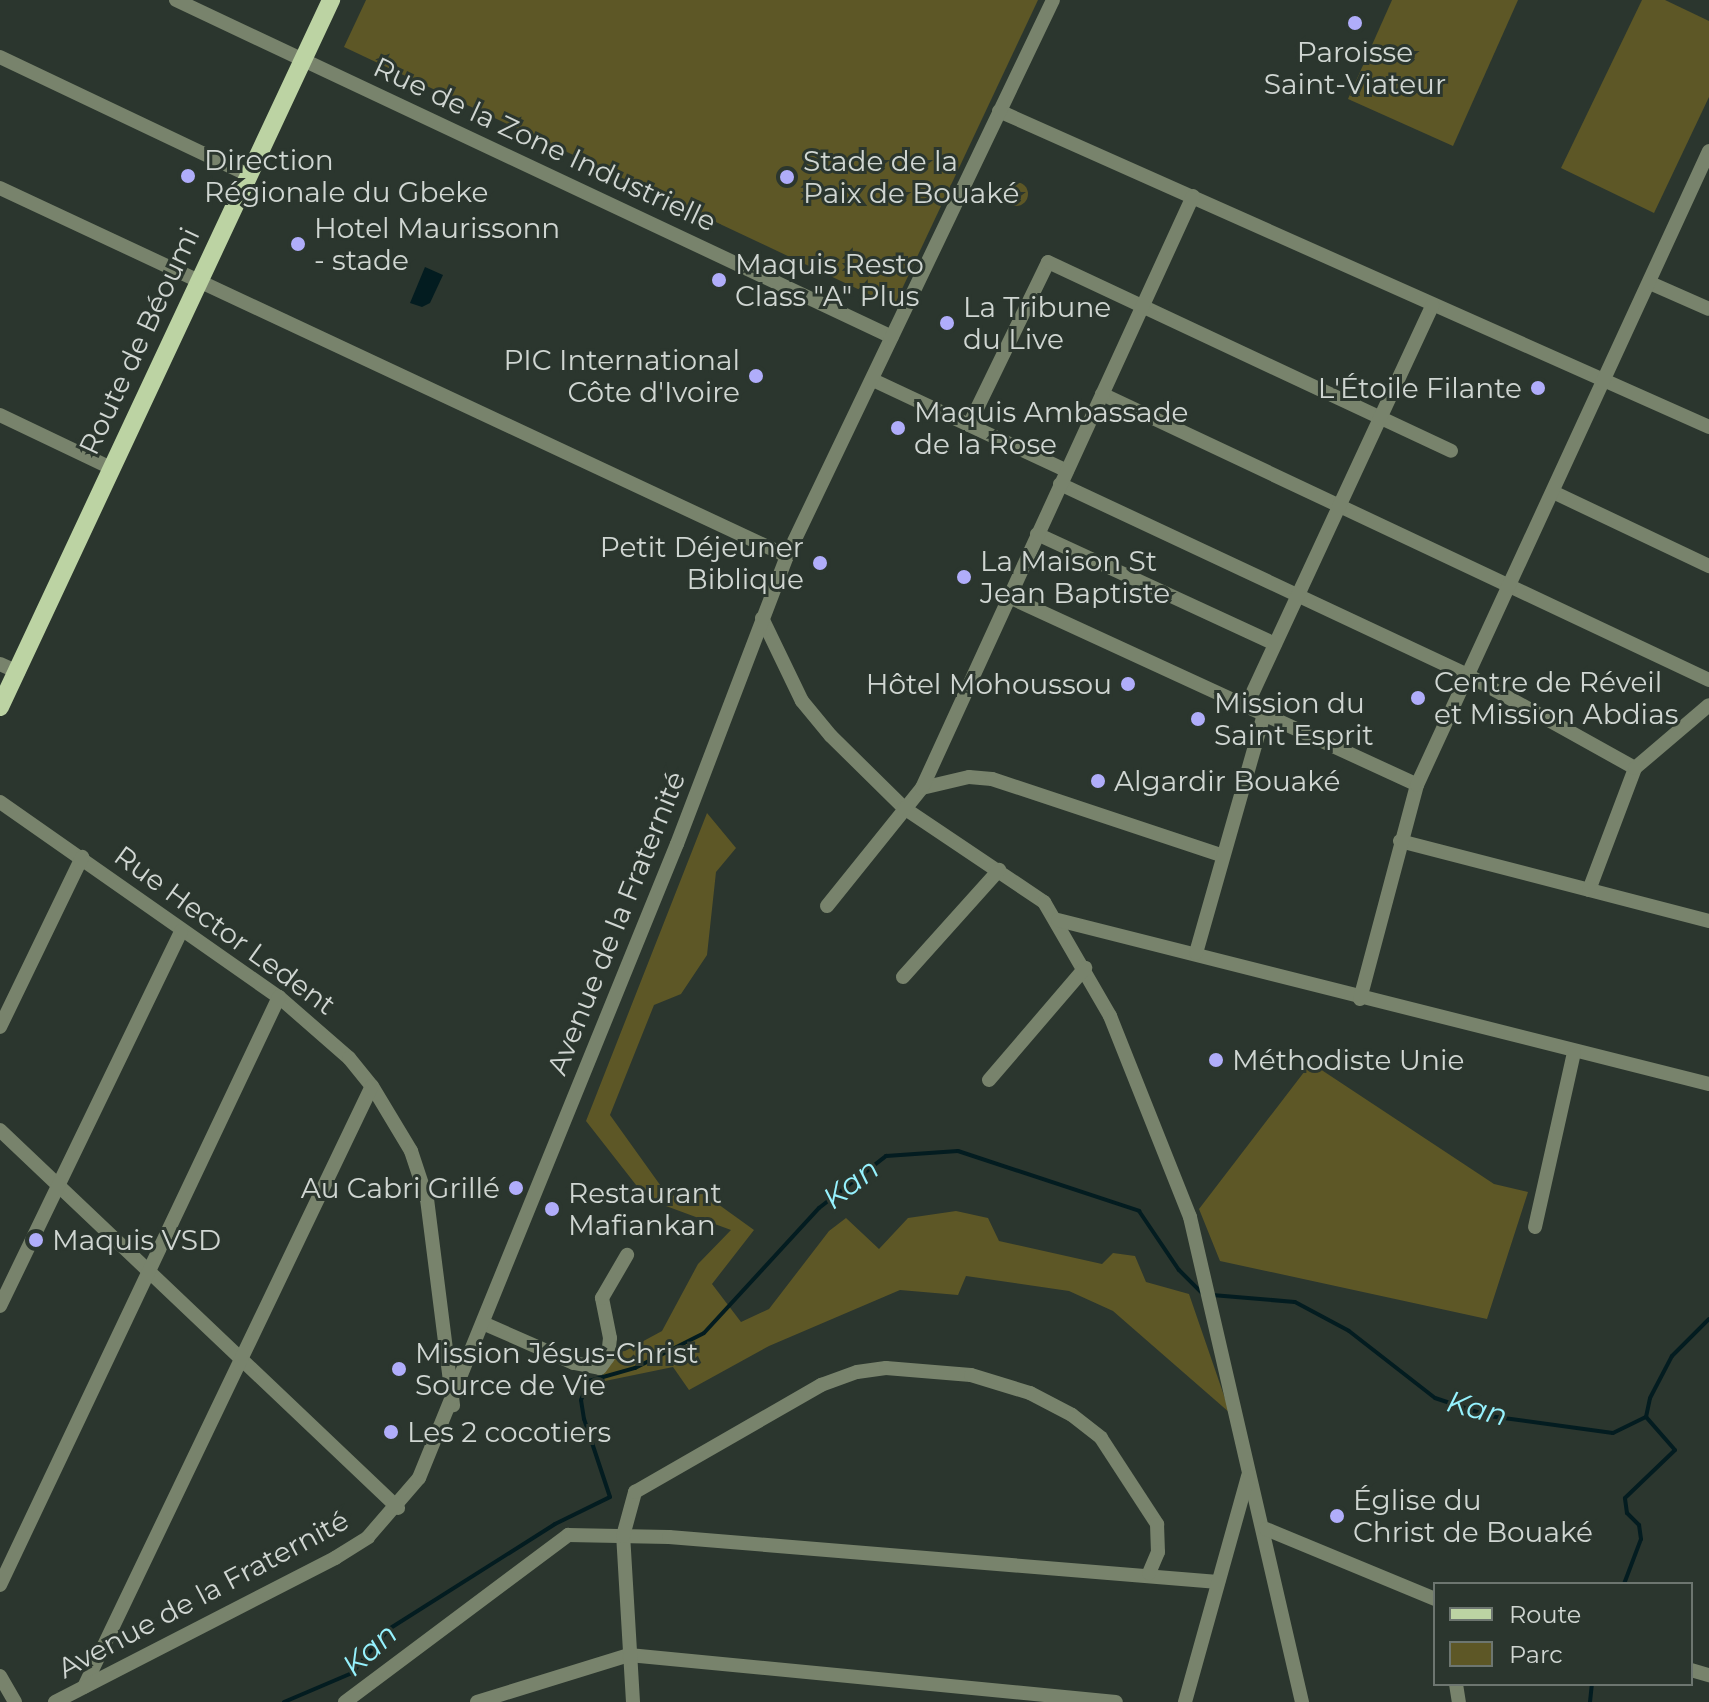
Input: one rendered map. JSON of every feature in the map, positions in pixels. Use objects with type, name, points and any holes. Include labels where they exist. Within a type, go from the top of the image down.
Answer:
[{"type":"main road","name":"Route de Béoumi","points":[[0,707],[331,0]]},
{"type":"street","name":"Rue de la Zone Industrielle","points":[[176,0],[892,337]]},
{"type":"street","name":"Avenue de la Fraternité","points":[[55,1702],[335,1558],[398,1508],[419,1478],[453,1405],[787,556],[1053,0]]},
{"type":"street","points":[[0,57],[248,175]]},
{"type":"street","points":[[999,111],[1709,427]]},
{"type":"street","points":[[1360,999],[1417,785],[1707,159]]},
{"type":"street","points":[[0,188],[787,556]]},
{"type":"street","points":[[827,906],[922,788],[1193,196]]},
{"type":"street","points":[[969,425],[1048,262],[1451,451]]},
{"type":"street","points":[[1650,283],[1709,309]]},
{"type":"street","points":[[1246,707],[1433,305]]},
{"type":"street","points":[[873,380],[969,425],[1064,477],[1298,595],[1466,674],[1635,768]]},
{"type":"street","points":[[1102,394],[1511,583],[1709,680]]},
{"type":"street","points":[[0,415],[111,468]]},
{"type":"street","points":[[1553,492],[1709,566]]},
{"type":"street","points":[[1037,534],[1275,644]]},
{"type":"street","points":[[1009,597],[1417,785]]},
{"type":"street","points":[[762,618],[802,701],[904,808],[949,843],[1028,888],[1058,920],[1085,968],[1156,1123],[1190,1217],[1248,1476],[1266,1529],[1302,1702]]},
{"type":"street","points":[[0,664],[18,672]]},
{"type":"street","points":[[1589,890],[1635,768],[1709,705]]},
{"type":"street","points":[[1196,953],[1264,715]]},
{"type":"street","points":[[922,788],[969,777],[992,779],[1223,856]]},
{"type":"street","name":"Rue Hector Ledent","points":[[0,802],[279,997],[349,1058],[372,1086],[411,1151],[427,1199],[453,1405]]},
{"type":"street","points":[[1400,841],[1709,921]]},
{"type":"street","points":[[0,1027],[82,857]]},
{"type":"street","points":[[903,977],[999,870]]},
{"type":"street","points":[[1058,920],[1196,953],[1360,999],[1709,1084]]},
{"type":"street","points":[[0,1306],[181,931]]},
{"type":"street","points":[[989,1080],[1085,968]]},
{"type":"street","points":[[0,1585],[279,997]]},
{"type":"street","points":[[1535,1227],[1574,1052]]},
{"type":"street","points":[[84,1687],[238,1358],[372,1086]]},
{"type":"street","points":[[0,1130],[398,1508]]},
{"type":"street","points":[[485,1324],[574,1363],[600,1368],[608,1357],[610,1338],[602,1298],[627,1255]]},
{"type":"street","points":[[633,1702],[623,1536],[628,1509],[641,1484],[821,1385],[857,1372],[928,1370],[971,1375],[1030,1393],[1072,1415],[1101,1438],[1157,1524],[1158,1552],[1149,1573]]},
{"type":"street","points":[[1185,1702],[1248,1476]]},
{"type":"street","points":[[1266,1529],[1433,1598]]},
{"type":"street","points":[[345,1702],[568,1535],[623,1536],[1149,1573],[1218,1582]]},
{"type":"street","points":[[477,1702],[629,1655],[983,1685],[1116,1702]]},
{"type":"street","points":[[0,1676],[15,1702]]},
{"type":"green space","name":"Stade de la Paix de Bouaké","points":[[366,0],[1038,0],[894,306],[344,47]]},
{"type":"green space","points":[[1392,0],[1518,0],[1453,146],[1348,99]]},
{"type":"green space","points":[[1642,0],[1665,0],[1709,21],[1709,97],[1654,213],[1561,168]]},
{"type":"green space","points":[[1016,182],[1025,185],[1028,194],[1025,203],[1016,206],[1007,203],[1004,194],[1007,185]]},
{"type":"green space","points":[[707,813],[736,848],[716,872],[707,955],[681,994],[654,1005],[610,1115],[668,1196],[704,1194],[754,1230],[712,1284],[741,1322],[769,1309],[829,1231],[846,1218],[879,1249],[908,1218],[956,1211],[988,1218],[999,1241],[1102,1264],[1113,1253],[1135,1256],[1146,1282],[1189,1294],[1230,1413],[1113,1311],[1069,1291],[966,1276],[958,1295],[900,1290],[769,1346],[689,1390],[673,1367],[605,1381],[597,1354],[625,1351],[662,1331],[698,1264],[731,1230],[647,1199],[586,1121]]},
{"type":"green space","points":[[1311,1063],[1494,1184],[1528,1192],[1487,1319],[1220,1261],[1199,1209]]},
{"type":"water","points":[[425,267],[443,275],[430,303],[422,307],[410,303]]},
{"type":"waterway","name":"Kan","points":[[284,1702],[352,1673],[389,1629],[555,1524],[610,1497],[584,1419],[581,1400],[589,1381],[635,1368],[704,1333],[819,1208],[886,1156],[958,1151],[1139,1211],[1179,1270],[1203,1294]]},
{"type":"waterway","name":"Kan","points":[[1212,1295],[1295,1302],[1349,1331],[1435,1398],[1489,1416],[1613,1433],[1646,1417]]},
{"type":"waterway","name":"Kan","points":[[1625,1582],[1641,1539],[1639,1525],[1627,1513],[1625,1498],[1675,1450],[1646,1417],[1650,1398],[1672,1356],[1709,1319]]},
{"type":"waterway","name":"Kan","points":[[1590,1702],[1592,1686]]},
{"type":"place","name":"Paroisse Saint-Viateur","points":[[1355,23]]},
{"type":"place","name":"Direction Régionale du Gbeke","points":[[188,176]]},
{"type":"place","name":"Stade de la Paix de Bouaké","points":[[787,177]]},
{"type":"place","name":"Hotel Maurissonn - stade","points":[[298,244]]},
{"type":"place","name":"Maquis Resto Class \"A\" Plus","points":[[719,280]]},
{"type":"place","name":"La Tribune du Live","points":[[947,323]]},
{"type":"place","name":"PIC International Côte d'Ivoire","points":[[756,376]]},
{"type":"place","name":"L'Étoile Filante","points":[[1538,388]]},
{"type":"place","name":"Maquis Ambassade de la Rose","points":[[898,428]]},
{"type":"place","name":"Petit Déjeuner Biblique","points":[[820,563]]},
{"type":"place","name":"La Maison St Jean Baptiste","points":[[964,577]]},
{"type":"place","name":"Hôtel Mohoussou","points":[[1128,684]]},
{"type":"place","name":"Centre de Réveil et Mission Abdias","points":[[1418,698]]},
{"type":"place","name":"Mission du Saint Esprit","points":[[1198,719]]},
{"type":"place","name":"Algardir Bouaké","points":[[1098,781]]},
{"type":"place","name":"Méthodiste Unie","points":[[1216,1060]]},
{"type":"place","name":"Au Cabri Grillé","points":[[516,1188]]},
{"type":"place","name":"Restaurant Mafiankan","points":[[552,1209]]},
{"type":"place","name":"Maquis VSD","points":[[36,1240]]},
{"type":"place","name":"Mission Jésus-Christ Source de Vie","points":[[399,1369]]},
{"type":"place","name":"Les 2 cocotiers","points":[[391,1432]]},
{"type":"place","name":"Église du Christ de Bouaké","points":[[1337,1516]]}]
